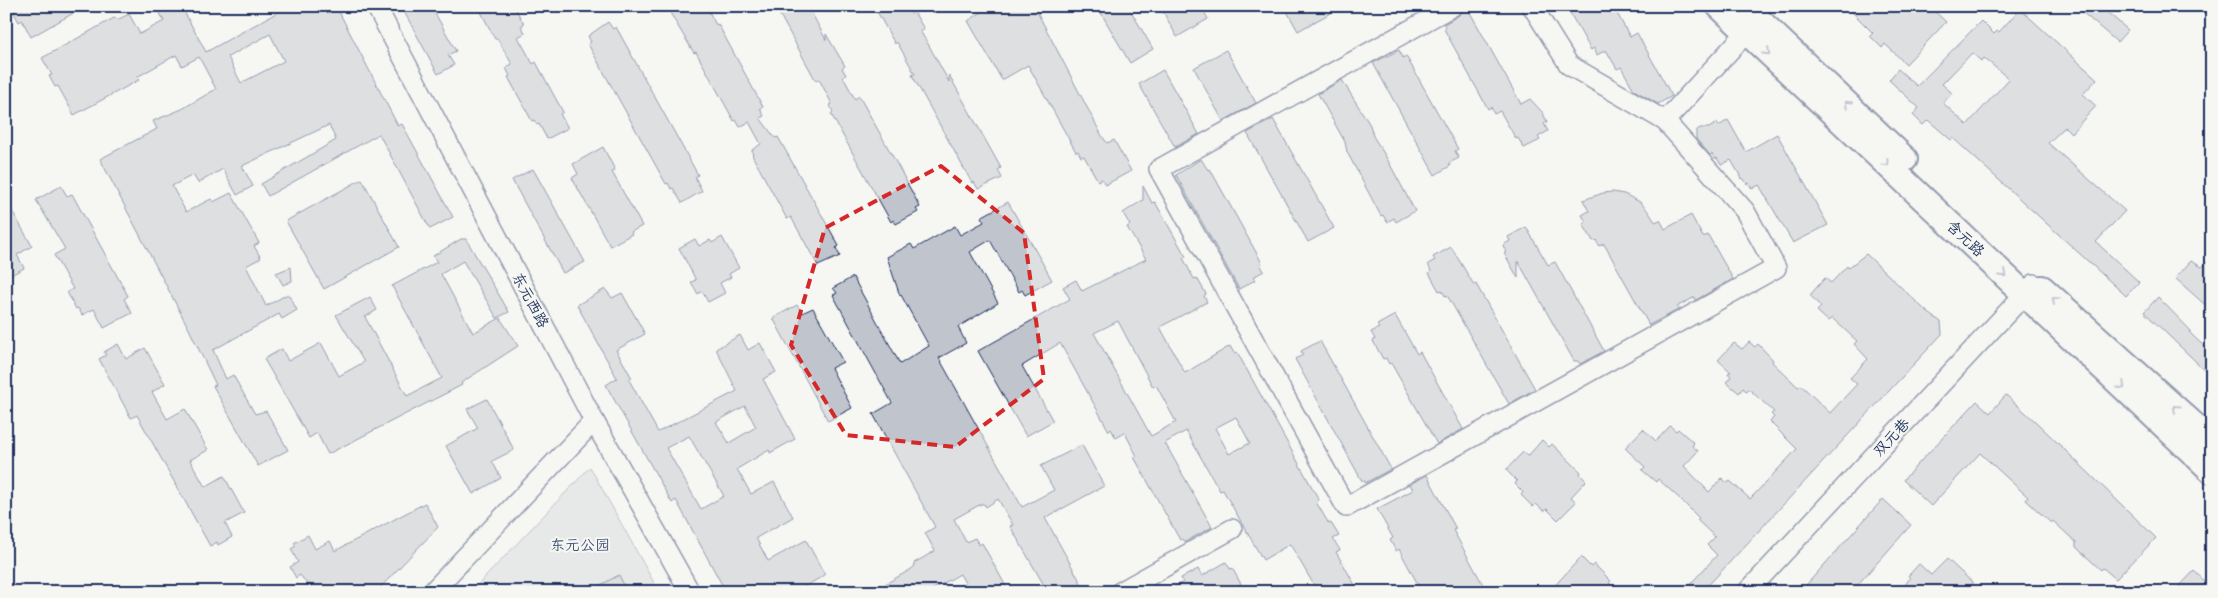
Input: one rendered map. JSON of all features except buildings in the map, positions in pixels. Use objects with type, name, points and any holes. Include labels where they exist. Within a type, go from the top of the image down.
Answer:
[{"type":"main road","name":"含元路","points":[[1719,6],[1749,19],[2030,288],[2212,471]]},
{"type":"main road","name":"含元路","points":[[2030,288],[2212,441]]},
{"type":"street","name":"东元西路","points":[[376,6],[594,421],[690,592]]},
{"type":"street","points":[[1454,6],[1159,170],[1346,507],[1776,268],[1745,211],[1665,121],[1569,65],[1532,6]]},
{"type":"street","points":[[1665,121],[1749,19]]},
{"type":"street","name":"双元巷","points":[[1747,592],[2030,288]]},
{"type":"street","points":[[432,592],[594,421]]},
{"type":"street","points":[[1120,592],[1232,529]]},
{"type":"highlighted area","points":[[941,166],[1024,233],[1044,379],[955,447],[846,435],[791,345],[825,228]]},
{"type":"green space","name":"东元公园","points":[[590,467],[659,592],[471,592]]}]
